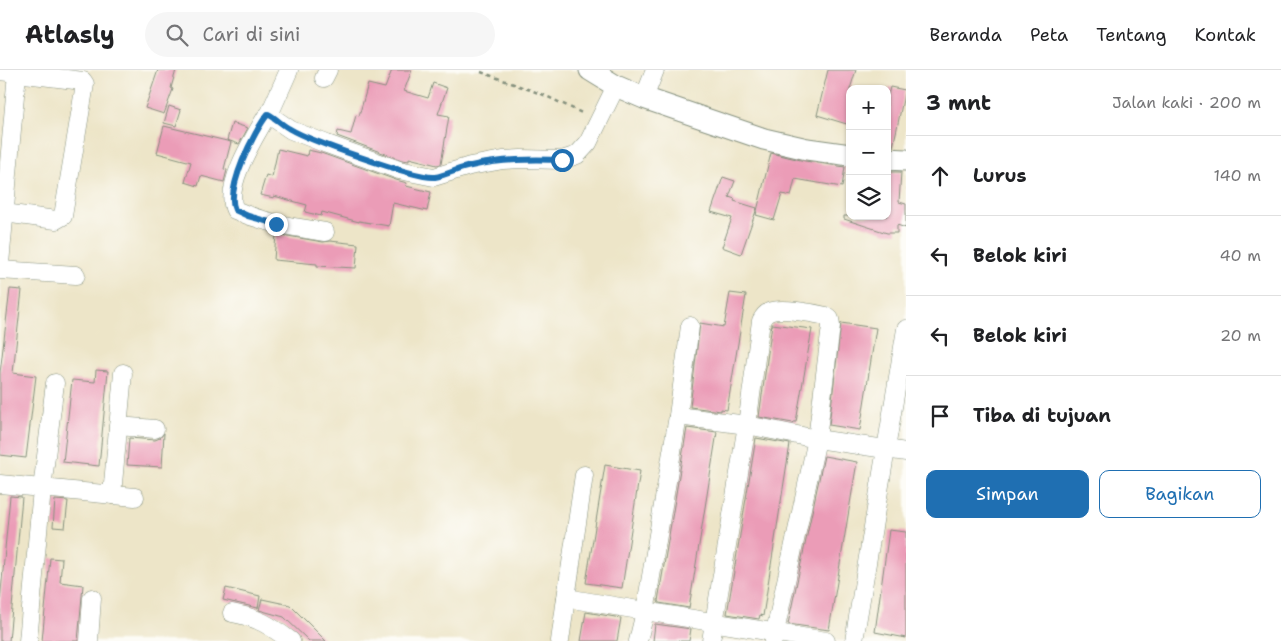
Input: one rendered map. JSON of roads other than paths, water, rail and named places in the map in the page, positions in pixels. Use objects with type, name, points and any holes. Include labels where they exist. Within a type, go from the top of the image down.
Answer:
[{"type":"street","points":[[289,70],[238,169],[232,201],[233,206],[235,210],[248,216],[276,224],[325,232]]},
{"type":"street","points":[[590,70],[616,86],[644,98],[764,139],[807,149],[846,154]]},
{"type":"street","points":[[644,98],[655,70]]},
{"type":"street","points":[[0,264],[4,213],[8,72],[83,80],[85,84],[63,216],[56,220],[4,213]]},
{"type":"street","points":[[268,114],[291,130],[327,144],[399,170],[434,177],[470,166],[503,160],[568,159],[581,152],[588,143],[616,86]]},
{"type":"street","points":[[891,159],[906,160]]},
{"type":"street","points":[[0,270],[76,275]]},
{"type":"street","points":[[711,641],[716,623],[763,316],[778,310],[828,317],[831,326],[817,439],[774,636]]},
{"type":"street","points":[[638,641],[645,612],[678,416],[690,326]]},
{"type":"street","points":[[854,641],[906,329]]},
{"type":"street","points":[[112,495],[124,373]]},
{"type":"street","points":[[28,641],[42,489],[55,383]]},
{"type":"street","points":[[678,416],[747,425],[817,439],[906,452]]},
{"type":"street","points":[[118,426],[155,429]]},
{"type":"street","points":[[560,641],[584,475]]},
{"type":"street","points":[[0,484],[134,497]]},
{"type":"street","points":[[89,641],[92,598]]},
{"type":"street","points":[[566,598],[716,623],[774,636],[826,641]]},
{"type":"street","points":[[232,613],[250,616],[265,622],[291,641]]}]
